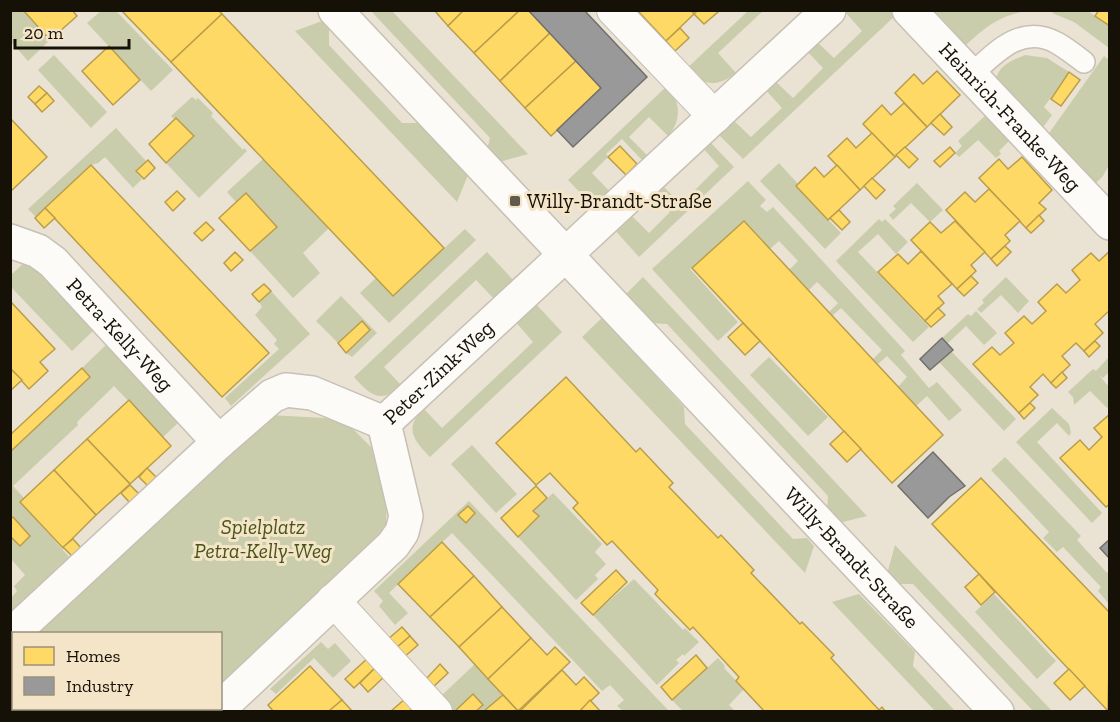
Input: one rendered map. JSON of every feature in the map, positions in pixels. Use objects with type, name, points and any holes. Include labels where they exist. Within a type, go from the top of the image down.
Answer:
[{"type":"street","name":"Willy-Brandt-Straße","points":[[335,10],[997,711]]},
{"type":"street","points":[[614,10],[715,117]]},
{"type":"street","name":"Peter-Zink-Weg","points":[[222,706],[393,545],[402,532],[406,516],[384,423],[829,10]]},
{"type":"street","name":"Heinrich-Franke-Weg","points":[[909,10],[1110,224]]},
{"type":"street","name":"Petra-Kelly-Weg","points":[[10,241],[38,251],[53,262],[219,442]]},
{"type":"street","points":[[14,632],[219,442],[272,396],[286,390],[312,393],[384,423]]},
{"type":"street","points":[[333,600],[436,711]]},
{"type":"lane","points":[[970,76],[999,49],[1026,36],[1041,37],[1056,42],[1084,62]]},
{"type":"green space","points":[[11,10],[23,11],[50,40],[28,61],[11,42]]},
{"type":"green space","points":[[101,11],[116,11],[173,70],[151,91],[87,23]]},
{"type":"green space","points":[[371,11],[392,11],[528,154],[499,162],[487,150],[490,138]]},
{"type":"green space","points":[[748,11],[763,11],[718,53],[736,73],[722,81],[710,83],[684,71]]},
{"type":"green space","points":[[892,11],[897,14],[743,159],[716,132],[731,118],[751,137],[782,108],[764,88],[773,79],[793,98],[823,68],[805,49],[815,40],[834,58],[862,31],[845,12]]},
{"type":"green space","points":[[935,11],[1027,11],[1009,15],[994,23],[966,45]]},
{"type":"green space","points":[[1055,11],[1088,11],[1109,26],[1109,48],[1074,22],[1052,13]]},
{"type":"green space","points":[[322,21],[329,29],[329,45],[402,123],[419,123],[468,175],[457,202],[295,31]]},
{"type":"green space","points":[[54,55],[107,112],[91,128],[38,70]]},
{"type":"green space","points":[[1025,55],[1047,58],[1069,72],[1044,107],[1052,115],[1041,130],[995,82],[1002,68]]},
{"type":"green space","points":[[1104,56],[1109,60],[1109,165],[1103,176],[1093,186],[1047,136]]},
{"type":"green space","points":[[667,86],[675,98],[678,111],[673,130],[668,136],[649,117],[629,137],[647,155],[642,160],[622,139],[606,154],[608,157],[592,173],[611,193],[595,208],[568,180]]},
{"type":"green space","points":[[192,97],[196,100],[198,98],[213,113],[211,116],[243,150],[244,148],[247,151],[199,198],[166,163],[194,137],[171,116]]},
{"type":"green space","points":[[986,115],[1010,140],[999,151],[1001,154],[996,158],[978,140],[959,157],[955,153],[962,146],[958,141]]},
{"type":"green space","points":[[116,128],[146,161],[135,171],[142,179],[133,188],[105,157],[91,165],[36,217],[28,209]]},
{"type":"green space","points":[[708,140],[734,167],[639,257],[613,228],[629,213],[649,233],[670,212],[652,193],[661,184],[681,204],[719,166],[702,147]]},
{"type":"green space","points":[[263,159],[329,228],[303,253],[320,273],[293,298],[250,251],[276,226],[246,193],[236,202],[227,192]]},
{"type":"green space","points":[[779,163],[798,184],[796,186],[841,233],[825,249],[760,181]]},
{"type":"green space","points":[[748,181],[766,200],[760,206],[767,212],[773,207],[905,351],[901,355],[929,388],[937,382],[962,410],[949,421],[927,396],[916,406],[898,387],[907,377],[887,356],[878,364],[873,359],[882,350],[841,308],[832,316],[829,312],[838,303],[817,282],[809,290],[789,270],[798,261],[779,241],[770,249],[744,221],[690,269],[738,322],[718,341],[652,269]]},
{"type":"green space","points":[[917,183],[943,210],[930,222],[911,203],[893,220],[889,215],[896,209],[893,206]]},
{"type":"green space","points":[[879,219],[882,222],[885,219],[908,242],[896,254],[878,234],[858,252],[929,327],[913,342],[836,261]]},
{"type":"green space","points":[[465,229],[476,240],[389,323],[360,293],[376,278],[393,296]]},
{"type":"green space","points":[[487,252],[516,283],[496,301],[476,280],[384,367],[401,385],[382,396],[365,389],[354,377]]},
{"type":"green space","points":[[27,260],[94,330],[72,351],[11,287],[11,275]]},
{"type":"green space","points":[[643,277],[867,516],[839,523],[827,511],[828,496],[667,324],[650,323],[621,299]]},
{"type":"green space","points":[[1006,277],[1029,301],[1018,313],[1001,295],[981,313],[977,309],[984,303],[982,300]]},
{"type":"green space","points":[[271,291],[310,334],[231,406],[225,398],[279,349],[274,344],[277,340],[255,315],[262,307],[259,302]]},
{"type":"green space","points":[[341,296],[377,333],[352,357],[346,353],[370,330],[362,321],[338,343],[316,321]]},
{"type":"green space","points":[[534,302],[562,332],[430,457],[413,434],[412,428],[418,416],[424,409],[442,428],[533,342],[514,320]]},
{"type":"green space","points":[[976,311],[997,333],[984,345],[966,326],[947,344],[942,338],[968,314],[971,316]]},
{"type":"green space","points":[[605,315],[612,322],[612,329],[684,407],[685,424],[793,539],[807,538],[814,546],[805,573],[582,337]]},
{"type":"green space","points":[[106,345],[171,412],[178,423],[163,437],[114,386],[77,422],[78,425],[13,486],[24,498],[20,502],[71,559],[11,615],[11,598],[17,591],[14,586],[25,575],[11,559],[11,536],[20,546],[30,536],[11,514],[11,452],[90,377],[82,368]]},
{"type":"green space","points":[[951,351],[1016,419],[1004,431],[939,362]]},
{"type":"green space","points":[[769,357],[828,417],[808,436],[750,375]]},
{"type":"green space","points":[[1109,357],[1109,372],[1103,378],[1099,375],[1109,387],[1107,408],[1090,391],[1074,405],[1073,397],[1068,392],[1093,369],[1096,371]]},
{"type":"green space","points":[[1052,408],[1069,424],[1071,433],[1069,436],[1057,423],[1037,442],[1102,513],[1092,523],[1016,442]]},
{"type":"green space","name":"Spielplatz Petra-Kelly-Weg","points":[[269,415],[343,419],[389,465],[385,543],[222,696],[222,632],[38,632]]},
{"type":"green space","points":[[472,445],[517,494],[496,513],[451,464]]},
{"type":"green space","points":[[1005,457],[1081,536],[1077,540],[1107,573],[1109,572],[1109,604],[1098,591],[1101,587],[1063,547],[1057,552],[1043,538],[1049,532],[991,470]]},
{"type":"green space","points":[[553,493],[602,544],[595,552],[606,564],[595,575],[598,579],[576,600],[518,537],[539,517],[534,511]]},
{"type":"green space","points":[[469,501],[669,711],[623,711],[617,706],[624,700],[610,685],[602,691],[452,533],[389,593],[408,613],[395,625],[379,606],[383,601],[374,591]]},
{"type":"green space","points":[[895,545],[1052,711],[1033,711],[913,584],[896,584],[887,574]]},
{"type":"green space","points":[[634,579],[683,630],[685,628],[699,642],[676,660],[679,663],[657,685],[593,615]]},
{"type":"green space","points":[[859,594],[915,652],[913,666],[955,711],[935,711],[832,602]]},
{"type":"green space","points":[[994,594],[1056,661],[1037,679],[975,612]]},
{"type":"green space","points":[[321,642],[328,649],[335,643],[351,661],[333,678],[314,658],[276,694],[270,689]]},
{"type":"green space","points":[[12,656],[12,710],[208,710],[206,712],[11,712]]},
{"type":"green space","points":[[718,658],[725,666],[724,668],[744,689],[729,705],[735,711],[683,711],[672,700]]},
{"type":"green space","points":[[475,664],[503,695],[485,712],[475,711],[483,705],[474,695],[454,712],[441,696]]},
{"type":"building: Homes","points":[[23,10],[72,10],[77,16],[50,40]]},
{"type":"building: Homes","points":[[121,10],[218,10],[222,14],[171,62]]},
{"type":"building: Homes","points":[[434,10],[464,10],[448,26]]},
{"type":"building: Homes","points":[[464,10],[520,10],[474,53],[448,26]]},
{"type":"building: Homes","points":[[520,10],[528,10],[550,33],[500,81],[474,53]]},
{"type":"building: Homes","points":[[637,10],[691,10],[694,14],[666,41]]},
{"type":"building: Homes","points":[[698,10],[717,10],[718,12],[704,24],[694,14]]},
{"type":"building: Homes","points":[[1099,10],[1110,10],[1110,26],[1095,16]]},
{"type":"building: Homes","points":[[222,14],[444,248],[393,296],[171,62]]},
{"type":"building: Homes","points":[[680,28],[689,38],[675,51],[666,41]]},
{"type":"building: Homes","points":[[550,33],[576,61],[525,108],[500,81]]},
{"type":"building: Homes","points":[[109,46],[140,80],[113,105],[82,71]]},
{"type":"building: Homes","points":[[576,61],[601,88],[551,136],[525,108]]},
{"type":"building: Homes","points":[[937,71],[960,95],[927,127],[895,93],[914,74],[923,84]]},
{"type":"building: Homes","points":[[1069,72],[1080,80],[1061,106],[1051,99]]},
{"type":"building: Homes","points":[[39,86],[47,93],[35,104],[28,97]]},
{"type":"building: Homes","points":[[47,93],[54,101],[42,112],[35,104]]},
{"type":"building: Homes","points":[[904,103],[927,127],[895,157],[863,124],[882,105],[891,115]]},
{"type":"building: Homes","points":[[940,114],[952,127],[944,135],[931,123]]},
{"type":"building: Homes","points":[[10,118],[47,157],[10,192]]},
{"type":"building: Homes","points":[[176,118],[194,136],[166,163],[149,144]]},
{"type":"building: Homes","points":[[872,133],[895,157],[860,190],[828,156],[847,138],[856,148]]},
{"type":"building: Homes","points":[[620,146],[637,164],[626,175],[608,157]]},
{"type":"building: Homes","points":[[905,147],[918,159],[909,168],[896,155]]},
{"type":"building: Homes","points":[[950,147],[955,153],[940,167],[934,161]]},
{"type":"building: Homes","points":[[1022,157],[1052,190],[1039,203],[1046,209],[1026,228],[979,178],[999,159],[1008,169]]},
{"type":"building: Homes","points":[[148,160],[155,168],[144,179],[136,171]]},
{"type":"building: Homes","points":[[91,165],[269,353],[222,397],[45,208]]},
{"type":"building: Homes","points":[[837,165],[860,190],[828,220],[796,186],[815,167],[824,177]]},
{"type":"building: Homes","points":[[872,178],[885,190],[876,199],[864,186]]},
{"type":"building: Homes","points":[[989,189],[1020,221],[1005,235],[1010,241],[991,259],[946,210],[965,192],[975,202]]},
{"type":"building: Homes","points":[[177,191],[185,199],[173,211],[165,202]]},
{"type":"building: Homes","points":[[246,193],[277,227],[250,251],[219,218]]},
{"type":"building: Homes","points":[[45,208],[55,218],[44,228],[35,218]]},
{"type":"building: Homes","points":[[839,210],[850,222],[842,230],[830,218]]},
{"type":"building: Homes","points":[[1039,215],[1044,221],[1031,233],[1026,228]]},
{"type":"building: Homes","points":[[744,221],[943,435],[892,483],[692,268]]},
{"type":"building: Homes","points":[[955,221],[985,252],[971,265],[976,271],[957,289],[911,240],[930,222],[941,233]]},
{"type":"building: Homes","points":[[206,222],[214,230],[202,241],[194,233]]},
{"type":"building: Homes","points":[[1005,246],[1011,252],[997,266],[991,259]]},
{"type":"building: Homes","points":[[921,251],[952,284],[938,296],[944,303],[925,321],[878,272],[898,254],[908,264]]},
{"type":"building: Homes","points":[[1110,251],[1110,310],[1095,324],[1103,333],[1084,351],[1076,343],[1062,356],[1070,365],[1051,383],[1043,374],[1030,387],[1038,395],[1019,413],[973,364],[992,347],[1000,355],[1014,343],[1005,333],[1024,316],[1032,324],[1046,311],[1038,302],[1057,284],[1066,293],[1080,280],[1072,270],[1091,253],[1099,261]]},
{"type":"building: Homes","points":[[235,252],[243,260],[231,271],[224,263]]},
{"type":"building: Homes","points":[[971,276],[978,283],[964,296],[957,289]]},
{"type":"building: Homes","points":[[264,284],[271,291],[259,302],[252,294]]},
{"type":"building: Homes","points":[[11,302],[55,349],[40,362],[48,371],[29,389],[10,368]]},
{"type":"building: Homes","points":[[938,308],[945,315],[931,327],[925,321]]},
{"type":"building: Homes","points":[[362,321],[370,330],[346,353],[338,343]]},
{"type":"building: Homes","points":[[743,323],[760,341],[745,355],[728,337]]},
{"type":"building: Homes","points":[[1095,341],[1100,346],[1089,357],[1084,351]]},
{"type":"building: Homes","points":[[10,368],[22,380],[10,391]]},
{"type":"building: Homes","points":[[82,368],[90,377],[10,452],[10,435]]},
{"type":"building: Homes","points":[[1062,372],[1067,378],[1056,388],[1051,383]]},
{"type":"building: Homes","points":[[566,377],[636,452],[640,448],[673,483],[669,487],[718,538],[721,535],[754,570],[751,573],[800,624],[802,622],[834,655],[831,658],[879,710],[882,707],[886,712],[765,712],[736,681],[739,677],[693,627],[690,630],[655,594],[658,590],[612,541],[607,545],[573,508],[578,503],[550,473],[536,485],[496,443]]},
{"type":"building: Homes","points":[[129,400],[171,446],[130,484],[87,439]]},
{"type":"building: Homes","points":[[1030,403],[1035,408],[1024,419],[1019,413]]},
{"type":"building: Homes","points":[[1110,414],[1110,504],[1106,507],[1060,458],[1080,440],[1089,450],[1102,437],[1094,428]]},
{"type":"building: Homes","points":[[844,431],[861,449],[847,462],[830,444]]},
{"type":"building: Homes","points":[[87,439],[130,484],[96,515],[54,470]]},
{"type":"building: Homes","points":[[147,468],[157,478],[148,486],[139,477]]},
{"type":"building: Homes","points":[[54,470],[96,515],[63,548],[20,502]]},
{"type":"building: Homes","points":[[981,478],[1110,613],[1108,711],[932,524]]},
{"type":"building: Homes","points":[[130,485],[140,495],[130,503],[121,493]]},
{"type":"building: Homes","points":[[536,486],[547,498],[533,511],[539,516],[518,537],[501,518]]},
{"type":"building: Homes","points":[[468,506],[475,513],[466,523],[458,515]]},
{"type":"building: Homes","points":[[13,517],[30,536],[20,546],[10,536],[10,519]]},
{"type":"building: Homes","points":[[73,539],[82,549],[73,557],[63,547]]},
{"type":"building: Homes","points":[[442,542],[474,576],[430,617],[398,584]]},
{"type":"building: Homes","points":[[616,570],[627,582],[593,615],[581,603]]},
{"type":"building: Homes","points":[[979,574],[995,592],[981,605],[965,587]]},
{"type":"building: Homes","points":[[474,576],[502,607],[459,647],[430,617]]},
{"type":"building: Homes","points":[[502,607],[531,638],[488,679],[459,647]]},
{"type":"building: Homes","points":[[402,627],[410,636],[395,649],[387,640]]},
{"type":"building: Homes","points":[[410,636],[418,645],[403,658],[395,649]]},
{"type":"building: Homes","points":[[531,638],[547,655],[555,647],[570,662],[518,711],[488,679]]},
{"type":"building: Homes","points":[[696,655],[707,668],[672,700],[661,687]]},
{"type":"building: Homes","points":[[369,657],[377,666],[354,688],[345,679]]},
{"type":"building: Homes","points":[[440,664],[448,673],[432,688],[426,679]]},
{"type":"building: Homes","points":[[310,666],[342,700],[329,712],[274,712],[268,705]]},
{"type":"building: Homes","points":[[377,666],[386,675],[368,692],[360,683]]},
{"type":"building: Homes","points":[[1069,669],[1085,686],[1070,700],[1054,683]]},
{"type":"building: Homes","points":[[562,670],[576,685],[584,677],[599,693],[579,712],[519,712]]},
{"type":"building: Homes","points":[[473,694],[483,705],[475,712],[454,712]]},
{"type":"building: Homes","points":[[503,695],[518,711],[484,711]]},
{"type":"building: Homes","points":[[406,698],[414,707],[409,712],[390,712]]},
{"type":"building: Homes","points":[[342,700],[353,712],[329,712],[330,710]]},
{"type":"building: Homes","points":[[590,700],[601,712],[579,712]]},
{"type":"building: Industry","points":[[528,10],[584,10],[647,77],[573,147],[557,130],[601,88]]},
{"type":"building: Industry","points":[[942,338],[953,350],[930,370],[920,359]]},
{"type":"building: Industry","points":[[933,452],[965,486],[949,497],[928,518],[898,486]]},
{"type":"building: Industry","points":[[1110,539],[1110,559],[1100,548]]},
{"type":"place","name":"Willy-Brandt-Straße","points":[[515,201]]}]
